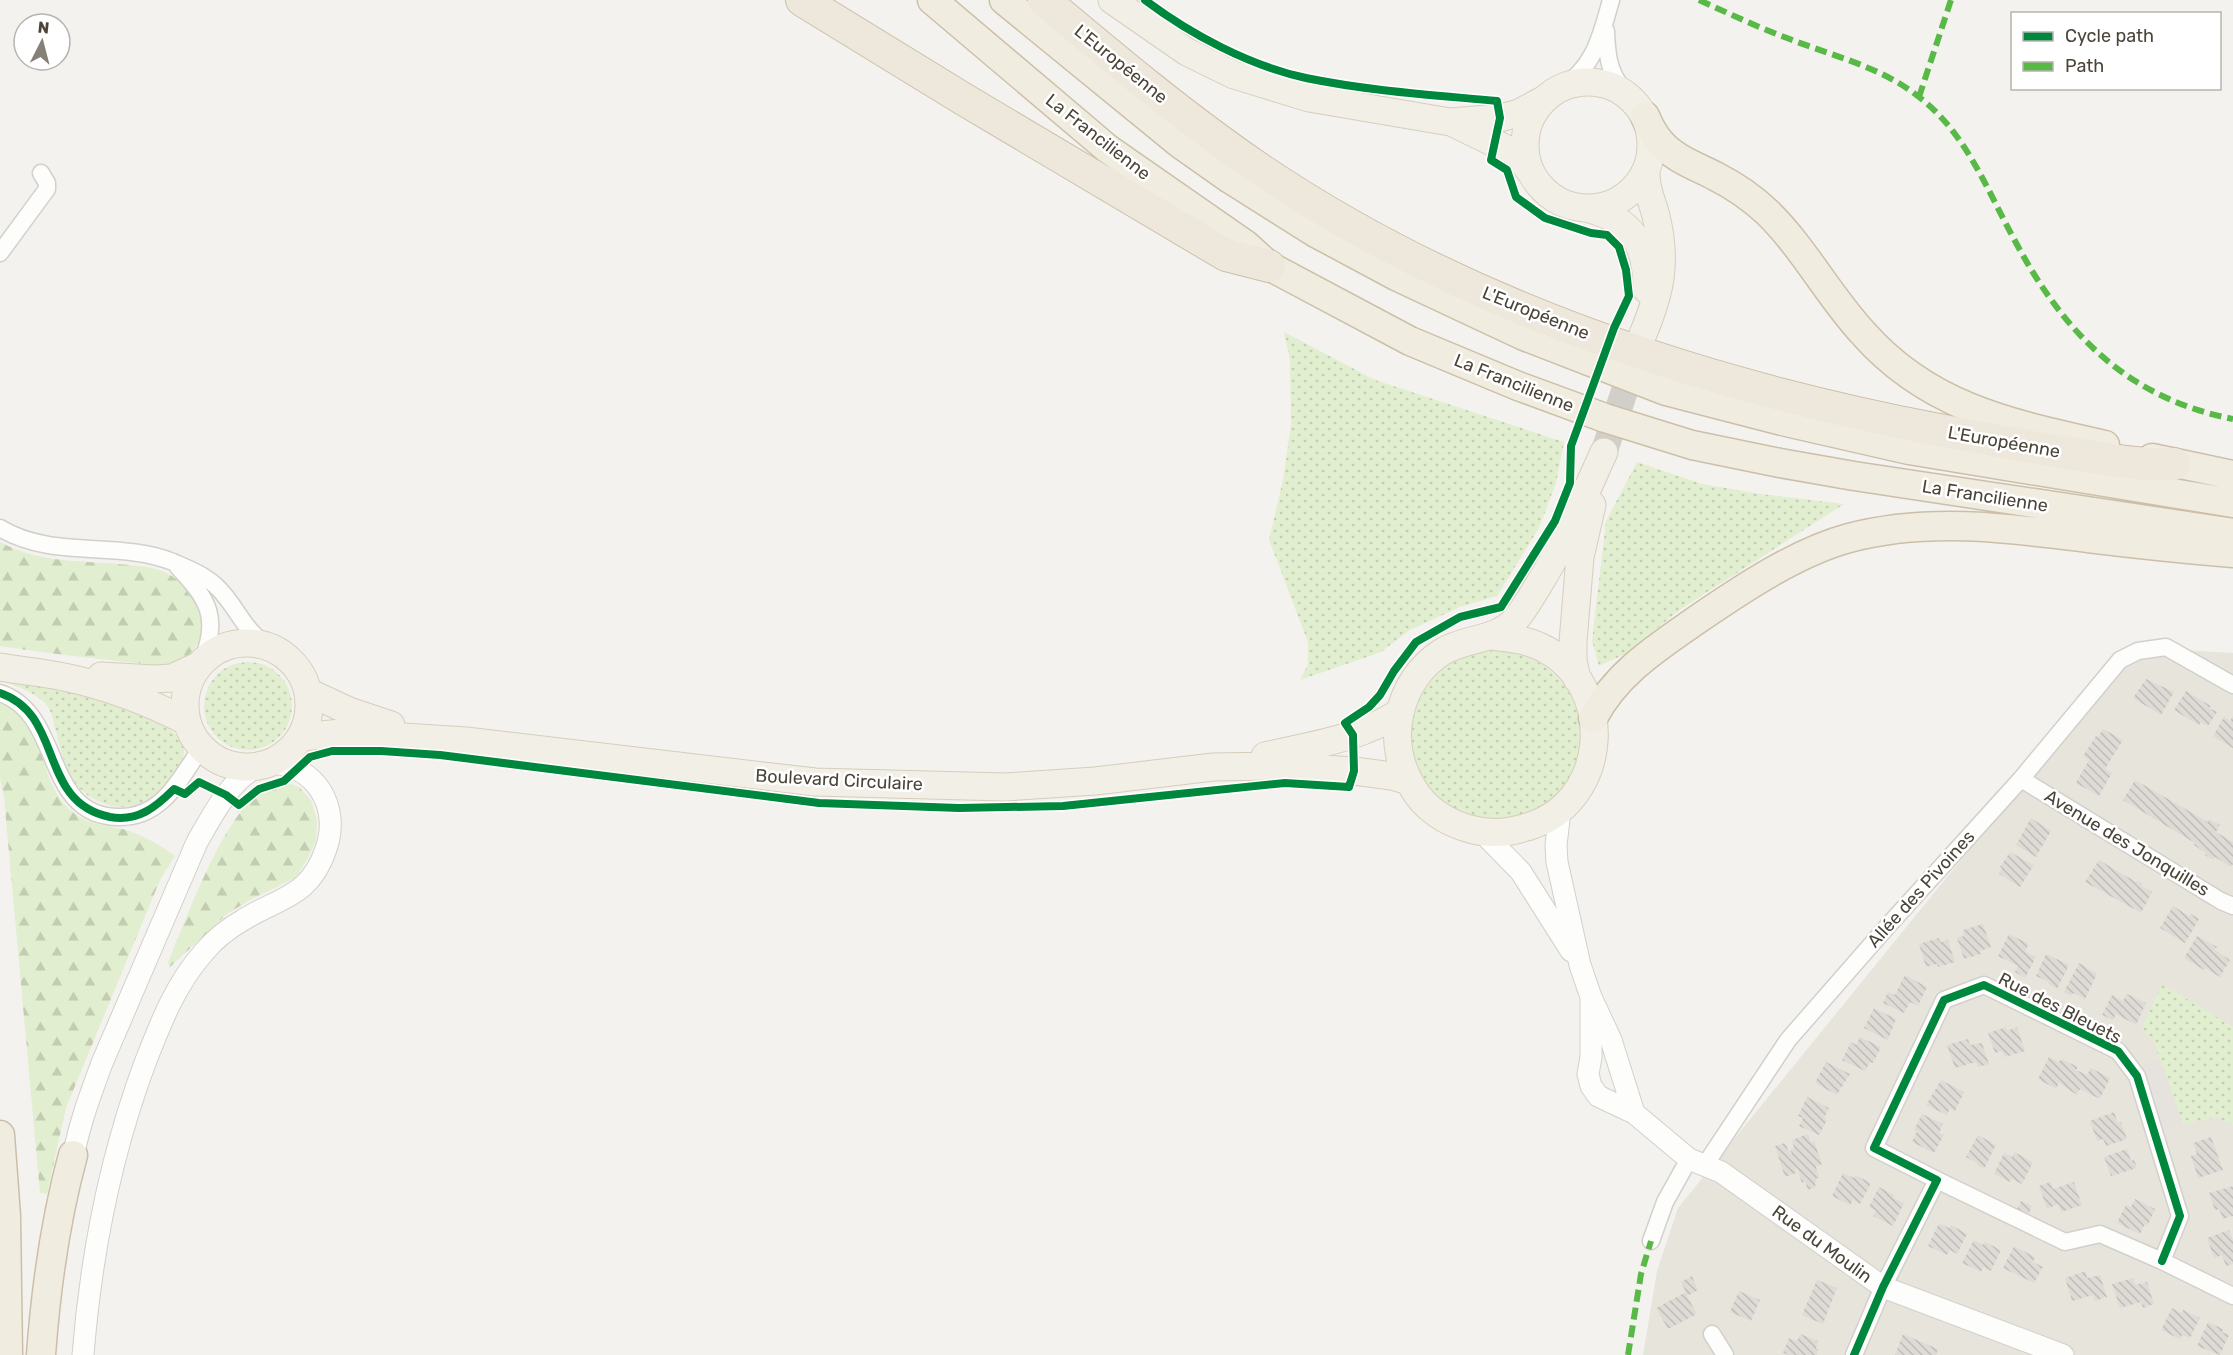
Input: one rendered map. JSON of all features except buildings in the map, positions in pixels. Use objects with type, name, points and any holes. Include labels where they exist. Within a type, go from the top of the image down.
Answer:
[{"type":"highway","points":[[802,0],[974,106],[1226,255],[1269,266]]},
{"type":"highway","name":"La Francilienne","points":[[932,0],[1108,149],[1246,245],[1269,266],[1410,340],[1507,382],[1605,418],[1692,445],[1854,476],[2233,533]]},
{"type":"highway","name":"La Francilienne","points":[[1004,0],[1179,143],[1230,179],[1314,232],[1524,336],[1666,391],[1782,422],[1909,450],[2233,503]]},
{"type":"highway","name":"L'Européenne","points":[[1044,0],[1160,97],[1256,167],[1377,239],[1456,279],[1533,313],[1641,354],[1698,372],[1830,407],[2021,446],[2150,465],[2174,464]]},
{"type":"highway","points":[[1639,108],[1656,137],[1673,154],[1717,177],[1767,212],[1802,252],[1863,334],[1907,375],[1951,401],[1998,419],[2174,464],[2233,475]]},
{"type":"highway","points":[[1593,718],[1609,692],[1624,675],[1659,646],[1755,581],[1849,538],[1910,527],[1963,525],[2233,554]]},
{"type":"highway","points":[[0,1135],[6,1216],[8,1355]]},
{"type":"highway","points":[[41,1355],[52,1242],[73,1155]]},
{"type":"main road","points":[[1112,0],[1187,52],[1234,75],[1310,98],[1450,122],[1520,113],[1551,94],[1577,82],[1597,82],[1616,87],[1639,108],[1651,135],[1651,153],[1646,171],[1636,187],[1621,199],[1604,206],[1584,208]]},
{"type":"main road","points":[[1534,178],[1526,159],[1524,144],[1526,129],[1532,115],[1551,94]]},
{"type":"main road","points":[[1450,122],[1517,154],[1547,193],[1564,203],[1605,213],[1632,232],[1642,248],[1647,271],[1644,334],[1657,302],[1662,251],[1656,215],[1647,190],[1646,171]]},
{"type":"main road","points":[[1492,636],[1515,620],[1554,560],[1604,452],[1580,557],[1573,642],[1573,660],[1577,679]]},
{"type":"main road","points":[[1492,636],[1513,638],[1541,647],[1561,661],[1577,679],[1587,697],[1593,718],[1595,738],[1592,759],[1573,797],[1560,812],[1537,824],[1508,833],[1483,833],[1456,825],[1433,811],[1414,791],[1399,751],[1397,735],[1400,712],[1407,691],[1422,669],[1442,652],[1466,641],[1492,636]]},
{"type":"main road","points":[[64,677],[172,678],[225,646],[252,642],[271,647],[288,657],[295,665],[301,673],[308,692],[310,707],[307,723],[301,737],[291,749],[264,765],[237,767],[218,760],[201,747],[192,735],[184,706],[190,678],[200,663]]},
{"type":"main road","points":[[0,668],[64,677],[135,697],[164,708],[186,720]]},
{"type":"main road","name":"Boulevard Circulaire","points":[[308,692],[349,711],[389,725],[466,741]]},
{"type":"main road","name":"Boulevard Circulaire","points":[[1213,767],[1353,735],[1384,722],[1400,712]]},
{"type":"main road","name":"Boulevard Circulaire","points":[[301,737],[341,733],[466,741],[814,782],[909,786],[1028,785],[1095,781],[1213,767],[1276,766],[1375,773],[1409,781]]},
{"type":"street","points":[[1551,94],[1572,82],[1582,72],[1596,47],[1611,0]]},
{"type":"street","points":[[1605,21],[1607,57],[1618,85],[1639,108]]},
{"type":"street","points":[[0,253],[47,189],[42,173]]},
{"type":"street","points":[[0,528],[40,544],[130,550],[173,562],[198,573],[216,586],[253,635],[271,647]]},
{"type":"street","points":[[173,562],[198,592],[209,611],[211,634],[200,663]]},
{"type":"street","name":"Allée des Pivoines","points":[[1651,1241],[1665,1202],[1788,1040],[2021,779],[2120,660],[2138,651],[2166,647],[2233,685]]},
{"type":"street","points":[[0,693],[18,701],[32,714],[63,782],[75,801],[94,813],[113,818],[134,818],[149,811],[174,789],[201,747]]},
{"type":"street","points":[[50,1355],[60,1244],[73,1155],[88,1101],[102,1063],[197,842],[213,814],[239,779],[264,765],[295,768],[312,778],[329,809],[330,830],[327,848],[318,869],[304,887],[244,919],[224,933],[206,949],[173,993],[135,1092],[115,1154],[95,1252],[83,1355]]},
{"type":"street","name":"Avenue des Jonquilles","points":[[2021,779],[2221,901],[2233,906]]},
{"type":"street","name":"Rue du Moulin","points":[[1560,812],[1556,844],[1557,862],[1580,965],[1591,997],[1611,1040],[1634,1113]]},
{"type":"street","name":"Rue du Moulin","points":[[1483,833],[1521,872],[1580,965]]},
{"type":"street","name":"Rue des Bleuets","points":[[1937,1180],[1874,1148],[1944,1000],[1984,985],[2118,1051],[2137,1076],[2180,1216],[2162,1261]]},
{"type":"street","name":"Rue du Moulin","points":[[1591,997],[1591,1057],[1588,1074],[1590,1086],[1598,1096],[1634,1113],[1697,1162],[1721,1172],[1883,1287],[2063,1355]]},
{"type":"street","points":[[1854,1355],[1883,1287],[1937,1180],[2065,1242],[2100,1234],[2233,1296]]},
{"type":"street","points":[[1712,1335],[1725,1355]]},
{"type":"shaded area","points":[[2134,647],[2233,653],[2233,1355],[1643,1355],[1657,1271],[1678,1208]]},
{"type":"shaded area","points":[[2160,1060],[2183,1124],[2155,1134],[2131,1069]]},
{"type":"green space","points":[[1284,332],[1375,380],[1564,442],[1556,483],[1539,528],[1497,596],[1460,607],[1410,630],[1381,652],[1300,680],[1308,664],[1308,642],[1269,540],[1283,480],[1291,425],[1290,360]]},
{"type":"green space","points":[[1637,462],[1702,484],[1844,504],[1681,609],[1625,654],[1599,666],[1592,641],[1606,521]]},
{"type":"green space","points":[[0,542],[47,558],[142,566],[170,575],[187,590],[199,609],[202,624],[200,639],[185,658],[163,666],[0,646]]},
{"type":"green space","points":[[1496,651],[1528,658],[1556,676],[1574,704],[1581,736],[1574,768],[1556,796],[1528,814],[1496,821],[1464,814],[1436,796],[1418,768],[1411,736],[1418,704],[1436,676],[1464,658]]},
{"type":"green space","points":[[248,662],[265,666],[279,675],[288,689],[292,706],[288,723],[279,737],[265,746],[248,750],[231,746],[217,737],[208,723],[204,706],[208,689],[217,675],[231,666]]},
{"type":"green space","points":[[0,678],[72,693],[134,711],[159,723],[177,736],[184,751],[181,762],[165,789],[144,802],[115,807],[95,799],[84,793],[70,775],[47,705],[36,696],[0,681]]},
{"type":"green space","points":[[0,700],[24,714],[36,737],[55,790],[74,813],[92,822],[140,835],[175,856],[160,880],[66,1108],[47,1194],[40,1193],[4,798],[0,777]]},
{"type":"green space","points":[[286,782],[299,787],[311,800],[317,820],[316,841],[307,860],[295,878],[227,914],[170,967],[168,963],[194,899],[228,831],[253,798],[269,788]]},
{"type":"green space","points":[[2162,984],[2233,1027],[2233,1126],[2217,1117],[2183,1124],[2153,1040],[2141,1029]]},
{"type":"tunnel","points":[[1604,452],[1636,357]]},
{"type":"marked path","points":[[1699,0],[1776,34],[1872,69],[1919,97],[1950,127],[1962,144],[1974,162],[2033,273],[2077,331],[2102,356],[2130,377],[2161,395],[2195,409],[2233,419]]},
{"type":"marked path","points":[[1919,97],[1951,0]]},
{"type":"marked path","points":[[1628,1355],[1641,1274],[1651,1241]]},
{"type":"cycle path","points":[[0,693],[20,704],[34,720],[60,777],[71,794],[87,808],[110,817],[120,818],[146,812],[174,789],[185,794],[199,782],[226,795],[239,805],[259,789],[284,781],[310,757],[332,751],[381,751],[440,755],[819,803],[959,808],[1063,806],[1285,783],[1349,787],[1354,771],[1353,735],[1345,723],[1369,707],[1380,695],[1394,671],[1416,642],[1460,617],[1501,607],[1555,521],[1570,483],[1571,446],[1614,328],[1629,296],[1626,270],[1619,247],[1607,235],[1591,233],[1545,218],[1516,197],[1507,170],[1491,160],[1500,118],[1497,101],[1353,86],[1285,73],[1221,47],[1181,25],[1145,0]]},
{"type":"cycle path","points":[[1854,1355],[1883,1287],[1937,1180],[1874,1148],[1944,1000],[1984,985],[2118,1051],[2137,1076],[2180,1216],[2162,1261]]}]
